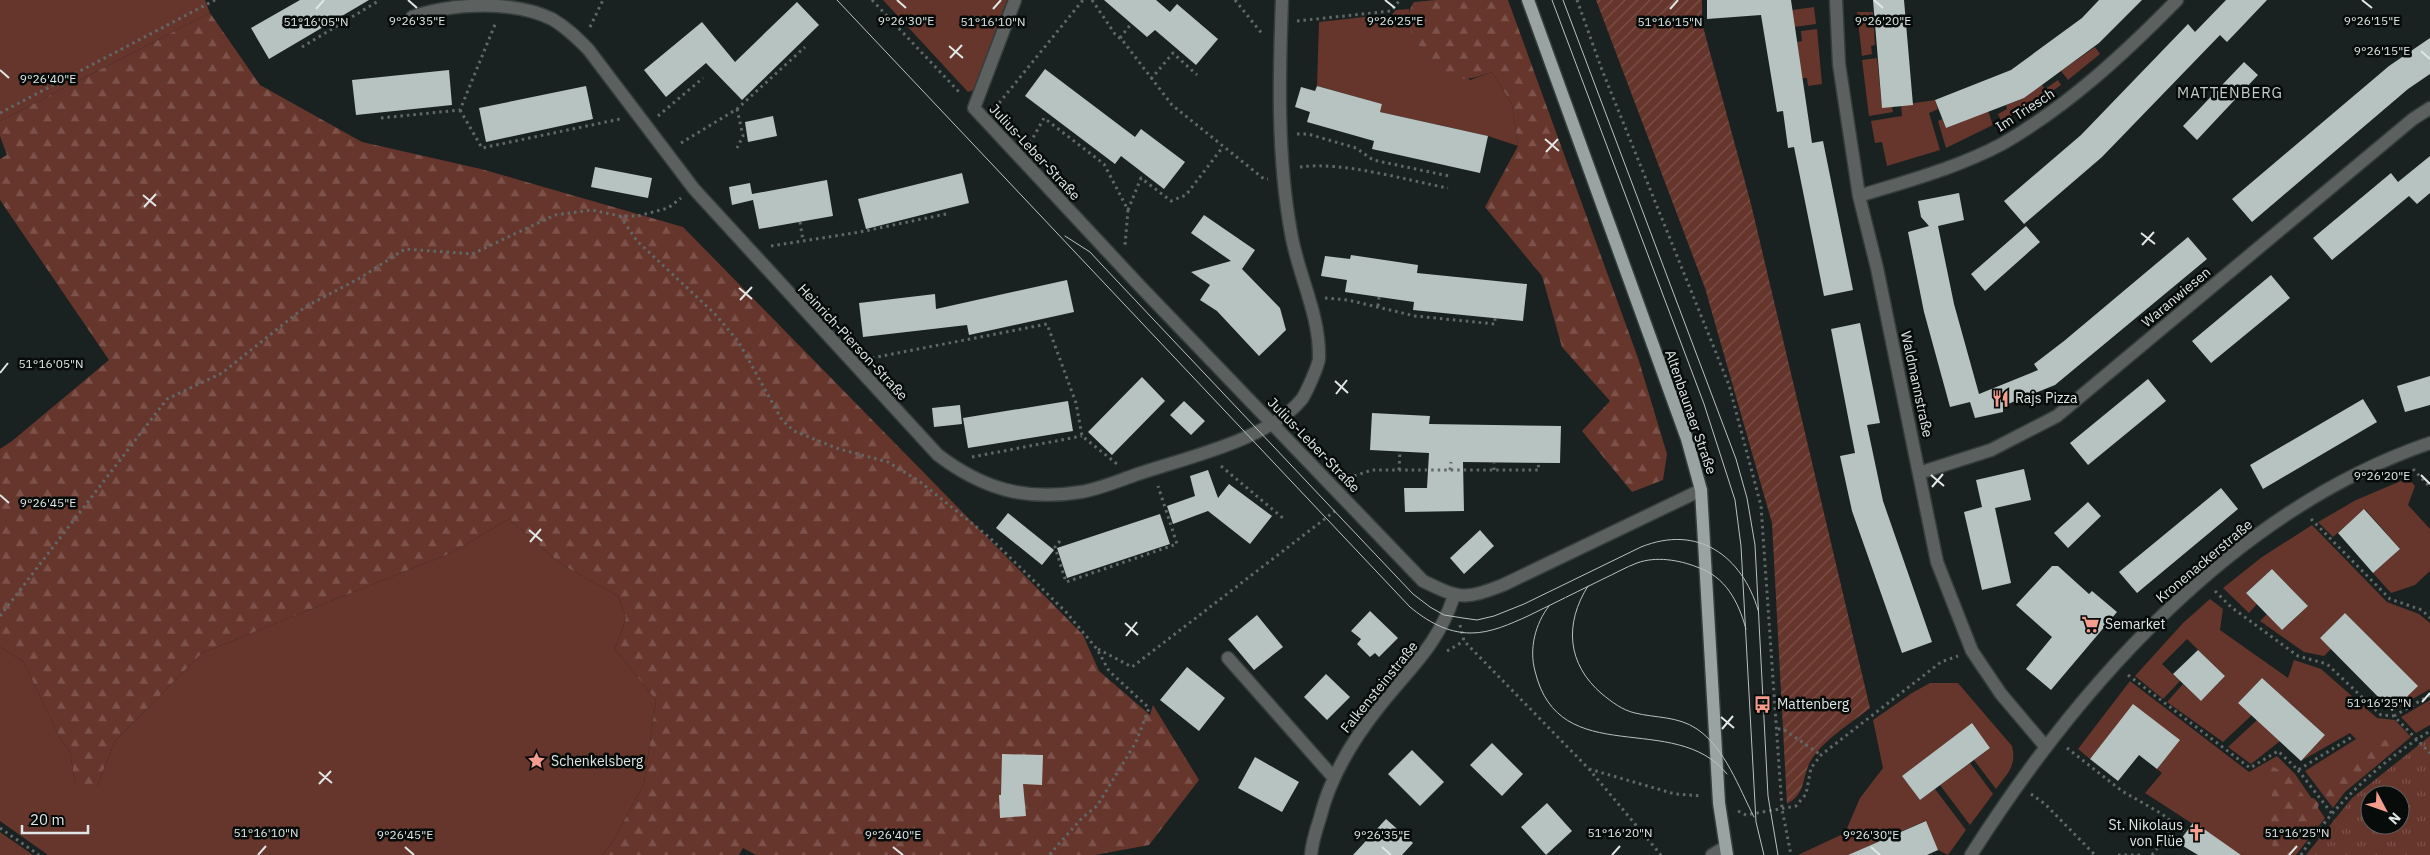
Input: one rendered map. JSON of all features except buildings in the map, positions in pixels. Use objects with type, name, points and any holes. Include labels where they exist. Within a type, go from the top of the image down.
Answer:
[{"type":"main road","name":"Altenbaunaer Straße","points":[[1528,0],[1687,439],[1701,490],[1719,803],[1726,851]]},
{"type":"street","points":[[974,108],[1015,0]]},
{"type":"street","name":"Heinrich-Pierson-Straße","points":[[412,17],[455,5],[502,5],[532,11],[551,18],[568,29],[582,43],[694,189],[857,369],[938,455],[956,469],[985,485],[1019,493],[1052,495],[1083,492],[1246,438],[1272,424],[1302,398],[1319,360],[1316,323],[1291,235],[1283,173],[1279,134],[1282,0]]},
{"type":"street","name":"Waldmannstraße","points":[[1836,0],[1840,64],[1859,196],[1877,268],[1920,472],[1936,562],[1972,651],[2002,694],[2049,742]]},
{"type":"street","name":"Im Triesch","points":[[1859,196],[1947,168],[2001,144],[2061,106],[2133,45],[2177,0]]},
{"type":"street","name":"Julius-Leber-Straße","points":[[974,108],[1122,267],[1423,581],[1454,596],[1474,596],[1503,585],[1701,490]]},
{"type":"street","name":"Waranwiesen","points":[[1920,472],[1991,450],[2056,416],[2406,125],[2430,108]]},
{"type":"street","name":"Kronenackerstraße","points":[[1971,855],[2049,742],[2154,623],[2202,578],[2253,537],[2299,506],[2399,453],[2430,443]]},
{"type":"street","name":"Falkensteinstraße","points":[[1311,855],[1325,799],[1345,754],[1378,708],[1430,648],[1447,618],[1454,596]]},
{"type":"street","points":[[1228,658],[1334,778]]},
{"type":"street","points":[[1712,855],[1726,851]]},
{"type":"path","points":[[0,113],[215,0]]},
{"type":"path","points":[[302,47],[380,0]]},
{"type":"path","points":[[582,43],[603,0]]},
{"type":"path","points":[[872,0],[974,108]]},
{"type":"path","points":[[985,120],[1083,0]]},
{"type":"path","points":[[1092,0],[1150,79],[1172,105],[1222,148],[1264,179],[1312,165],[1345,168],[1448,188]]},
{"type":"path","points":[[1235,0],[1265,37],[1281,39]]},
{"type":"path","points":[[1281,23],[1391,11],[1400,0]]},
{"type":"path","points":[[1577,0],[1602,70],[1728,386],[1761,506],[1778,729],[1782,809],[1791,855]]},
{"type":"path","points":[[460,110],[502,5]]},
{"type":"path","points":[[1120,38],[1132,24]]},
{"type":"path","points":[[665,152],[737,109],[805,47]]},
{"type":"path","points":[[1150,79],[1172,53],[1197,74]]},
{"type":"path","points":[[646,126],[703,78]]},
{"type":"path","points":[[737,109],[743,136],[737,148]]},
{"type":"path","points":[[460,110],[482,148],[622,118],[633,110]]},
{"type":"path","points":[[381,118],[460,110]]},
{"type":"path","points":[[1020,159],[1044,118],[1104,164],[1128,210]]},
{"type":"path","points":[[1279,134],[1308,134],[1356,148],[1373,160],[1449,176]]},
{"type":"path","points":[[1122,267],[1128,210],[1141,178],[1171,201],[1186,196],[1222,148]]},
{"type":"path","points":[[0,616],[167,399],[222,373],[305,307],[360,278],[405,249],[472,254],[555,215],[592,210],[620,216],[638,216],[668,208],[694,189]]},
{"type":"path","points":[[754,256],[766,247],[946,214]]},
{"type":"path","points":[[620,216],[637,241],[715,314],[738,341],[782,420],[794,431],[839,449],[888,462],[919,481],[989,537],[1066,612],[1097,648],[1109,671],[1149,708],[1136,742],[1097,806],[1082,818],[1049,855]]},
{"type":"path","points":[[800,222],[803,241]]},
{"type":"path","points":[[1311,304],[1329,297],[1378,306],[1415,316],[1495,324],[1495,318]]},
{"type":"path","points":[[1378,306],[1379,297]]},
{"type":"path","points":[[1440,313],[1440,319]]},
{"type":"path","points":[[857,369],[870,359],[1047,324],[1076,403],[1082,436],[1119,466],[1123,479]]},
{"type":"path","points":[[956,469],[965,458],[1082,436]]},
{"type":"path","points":[[1208,450],[1215,462],[1284,519]]},
{"type":"path","points":[[1399,470],[1400,452]]},
{"type":"path","points":[[1450,462],[1450,470]]},
{"type":"path","points":[[1494,462],[1494,470]]},
{"type":"path","points":[[1332,486],[1372,470],[1539,470],[1538,463]]},
{"type":"path","points":[[1060,541],[1055,547],[1066,582],[1093,571],[1177,544],[1152,469]]},
{"type":"path","points":[[1250,500],[1255,495]]},
{"type":"path","points":[[1097,648],[1132,667],[1347,501]]},
{"type":"path","points":[[2299,506],[2390,598],[2422,610],[2430,618]]},
{"type":"path","points":[[2202,578],[2231,607],[2298,656],[2327,664],[2381,715],[2394,716],[2430,695]]},
{"type":"path","points":[[1454,596],[1464,641],[1589,768],[1661,855]]},
{"type":"path","points":[[1589,768],[1674,794],[1700,796],[1746,815],[1796,806],[1802,802],[1806,794],[1811,768],[1821,755],[1941,662],[1972,651]]},
{"type":"path","points":[[2116,665],[2250,768],[2278,751],[2298,770],[2333,815]]},
{"type":"path","points":[[2394,716],[2430,753]]},
{"type":"path","points":[[1778,729],[1783,729],[1821,755]]},
{"type":"path","points":[[2301,855],[2350,795],[2400,750],[2430,731]]},
{"type":"path","points":[[2298,770],[2352,737]]},
{"type":"path","points":[[2049,742],[2184,831]]},
{"type":"path","points":[[2019,784],[2045,804],[2095,855]]},
{"type":"path","points":[[2152,855],[2176,824]]},
{"type":"path","points":[[0,828],[39,855]]},
{"type":"path","points":[[2118,855],[2141,855]]},
{"type":"green space","points":[[0,0],[205,0],[210,13],[0,121]]},
{"type":"green space","points":[[883,0],[1007,0],[974,90],[968,92]]},
{"type":"green space","points":[[1436,0],[1508,0],[1638,358],[1667,454],[1663,480],[1632,492],[1582,431],[1610,401],[1562,347],[1542,276],[1485,207],[1518,146],[1512,104],[1492,72],[1466,79],[1455,78],[1445,73],[1419,45],[1410,28],[1410,10],[1414,2]]},
{"type":"green space","points":[[1596,0],[1702,0],[1702,23],[1751,204],[1870,708],[1836,733],[1814,756],[1809,764],[1800,791],[1787,804],[1772,523],[1705,288]]},
{"type":"green space","points":[[1814,7],[1816,24],[1794,27],[1792,10]]},
{"type":"green space","points":[[1409,9],[1410,28],[1470,80],[1492,72],[1512,104],[1518,146],[1488,136],[1380,112],[1382,104],[1317,86],[1319,22],[1373,16],[1383,24],[1396,10]]},
{"type":"green space","points":[[1857,12],[1873,12],[1875,45],[1871,46],[1872,54],[1862,56]]},
{"type":"green space","points":[[210,13],[260,85],[362,142],[481,169],[683,227],[1083,635],[1099,671],[1150,715],[1153,705],[1199,780],[1149,845],[1095,855],[756,855],[743,848],[739,855],[602,855],[611,845],[644,784],[656,700],[615,649],[626,618],[618,596],[561,564],[509,519],[451,553],[202,653],[115,741],[97,786],[83,794],[75,783],[70,752],[60,738],[23,661],[0,647],[0,449],[109,360],[0,200],[0,159],[7,155],[0,136],[0,121]]},
{"type":"green space","points":[[1817,29],[1822,84],[1808,86],[1807,78],[1802,78],[1797,42],[1802,41],[1801,31]]},
{"type":"green space","points":[[2095,47],[2100,54],[2068,80],[2061,71]]},
{"type":"green space","points":[[1877,58],[1882,107],[1892,107],[1893,112],[1869,116],[1862,60]]},
{"type":"green space","points":[[2058,80],[2061,85],[2028,108],[2001,121],[1998,114],[2007,109],[2006,105],[2024,98],[2042,85],[2045,89]]},
{"type":"green space","points":[[1935,100],[1938,109],[1929,113],[1940,150],[1887,166],[1882,142],[1875,143],[1871,121],[1902,116],[1901,105]]},
{"type":"green space","points":[[1988,111],[1993,125],[1946,148],[1938,121],[1942,119],[1946,128]]},
{"type":"green space","points":[[2408,478],[2415,486],[2408,505],[2430,529],[2430,571],[2415,585],[2391,593],[2373,573],[2400,549],[2365,509],[2333,537],[2318,522],[2356,500]]},
{"type":"green space","points":[[509,519],[561,564],[618,596],[626,618],[615,649],[656,700],[644,784],[611,845],[602,855],[48,855],[0,821],[0,647],[23,661],[60,738],[70,752],[75,783],[97,786],[115,741],[202,653],[451,553]]},
{"type":"green space","points":[[2312,525],[2387,602],[2419,614],[2430,623],[2430,689],[2392,711],[2417,686],[2345,613],[2320,638],[2331,649],[2324,656],[2304,652],[2260,621],[2267,614],[2282,630],[2308,606],[2272,569],[2246,593],[2257,604],[2249,613],[2223,588],[2262,557]]},
{"type":"green space","points":[[2210,599],[2223,609],[2220,630],[2288,678],[2294,660],[2321,669],[2377,718],[2395,720],[2411,737],[2345,792],[2333,808],[2305,771],[2356,739],[2350,733],[2301,761],[2325,735],[2262,678],[2238,703],[2252,715],[2223,742],[2167,702],[2183,684],[2201,701],[2225,676],[2187,639],[2162,664],[2180,681],[2163,699],[2135,676],[2183,623]]},
{"type":"green space","points":[[2130,681],[2249,772],[2277,756],[2295,774],[2325,818],[2296,855],[2241,855],[2145,793],[2162,773],[2157,769],[2179,740],[2133,705],[2090,759],[2078,749]]},
{"type":"green space","points":[[1930,683],[1958,683],[2012,746],[2013,753],[2010,769],[1996,789],[1974,760],[1990,748],[1972,724],[1902,776],[1920,800],[1935,789],[1966,830],[1948,855],[1938,850],[1925,821],[1848,855],[1798,855],[1845,833],[1860,798],[1883,768],[1873,720]]},
{"type":"green space","points":[[2430,700],[2430,725],[2416,733],[2401,717]]},
{"type":"green space","points":[[2257,720],[2280,741],[2251,764],[2228,747]]},
{"type":"green space","points":[[2430,736],[2430,855],[2306,855],[2352,798],[2360,792],[2360,835],[2410,835],[2410,785],[2368,785]]},
{"type":"green space","points":[[2391,737],[2395,742],[2390,751],[2341,790],[2332,801],[2326,797],[2324,791],[2326,784],[2341,770],[2362,758],[2376,744]]},
{"type":"green space","points":[[1970,763],[1993,794],[1970,825],[1940,785]]},
{"type":"green space","points":[[2272,766],[2289,776],[2306,799],[2314,798],[2319,804],[2314,822],[2288,855],[2272,855],[2273,828],[2267,818],[2272,794],[2262,777],[2263,769]]},
{"type":"green space","points":[[0,832],[33,855],[0,855]]},
{"type":"tram line","points":[[837,0],[1410,607],[1423,617],[1454,631],[1478,633],[1493,630],[1528,616],[1633,565],[1644,561],[1660,559],[1690,565],[1707,571],[1716,577],[1735,600],[1746,629]]},
{"type":"tram line","points":[[1552,0],[1704,404],[1735,500],[1741,546],[1756,822],[1764,855]]},
{"type":"tram line","points":[[1563,0],[1736,459],[1747,498],[1755,545],[1768,796],[1778,855]]},
{"type":"tram line","points":[[1065,236],[1090,252],[1413,594],[1444,615],[1477,620],[1494,616],[1524,604],[1641,547],[1662,541],[1681,540],[1699,543],[1715,550],[1729,560],[1741,574],[1751,591],[1758,610]]},
{"type":"tram line","points":[[1588,586],[1580,600],[1575,615],[1573,643],[1576,657],[1590,682],[1602,694],[1626,710],[1682,722],[1697,729],[1707,737],[1730,769],[1754,817]]},
{"type":"tram line","points":[[1549,606],[1540,621],[1534,637],[1533,663],[1548,702],[1568,721],[1593,731],[1678,745],[1705,755],[1727,774]]},
{"type":"place","name":"Rajs Pizza","points":[[2001,398]]},
{"type":"place","name":"Semarket","points":[[2091,624]]},
{"type":"place","name":"Mattenberg","points":[[1763,704]]},
{"type":"place","name":"Schenkelsberg","points":[[537,761]]},
{"type":"place","name":"St. Nikolaus von Flüe","points":[[2197,833]]},
{"type":"district","name":"MATTENBERG","points":[[2230,93]]}]
